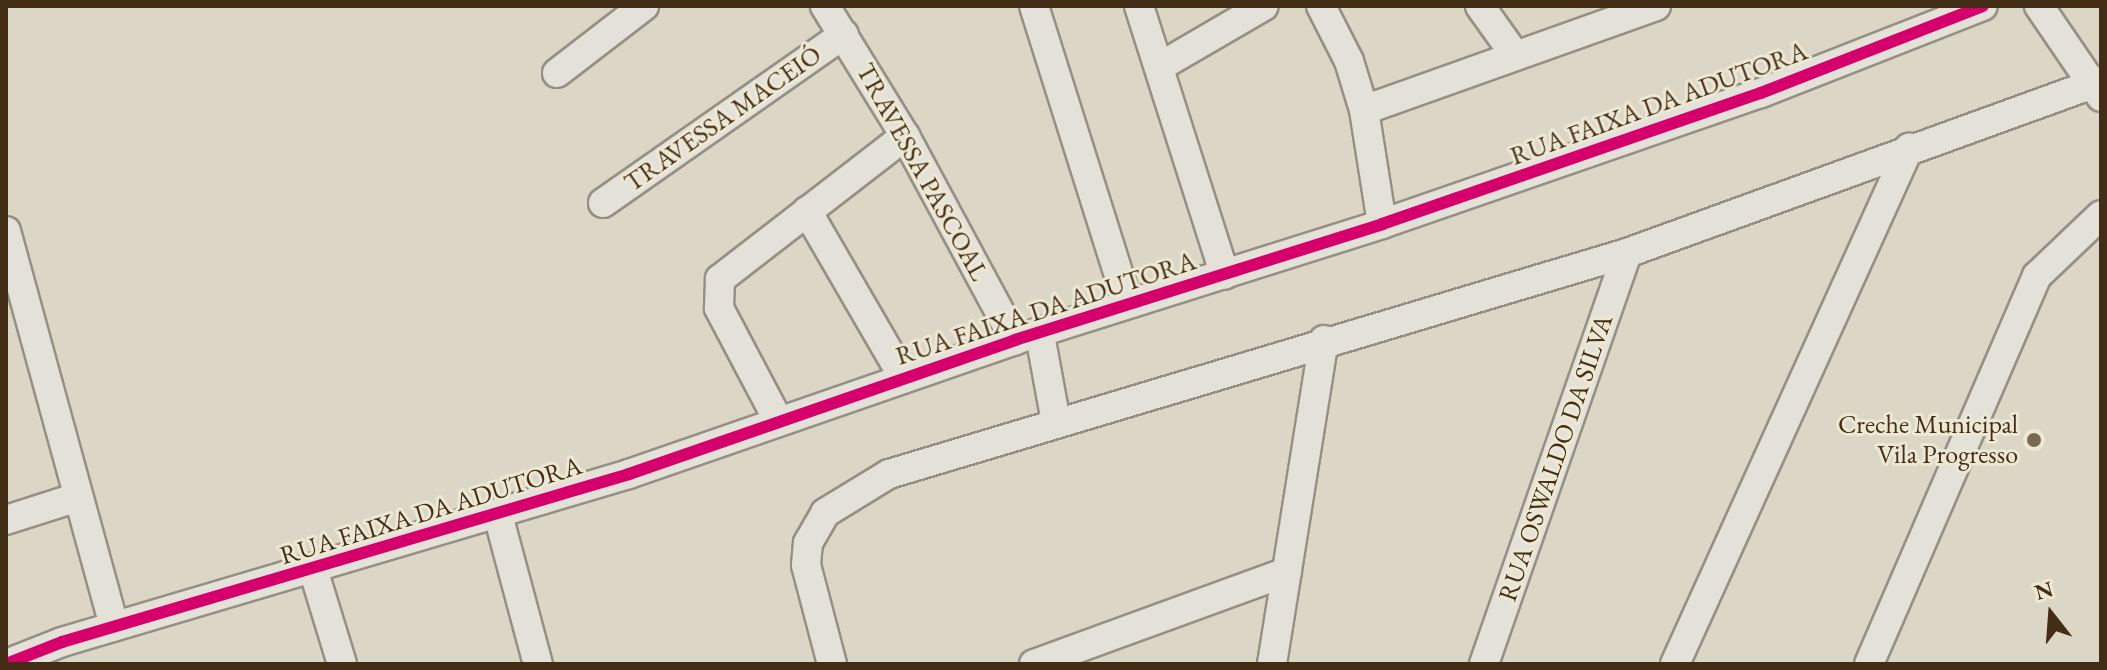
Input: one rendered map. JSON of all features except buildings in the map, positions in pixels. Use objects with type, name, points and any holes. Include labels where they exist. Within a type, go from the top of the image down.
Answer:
[{"type":"street","points":[[557,73],[644,6]]},
{"type":"street","name":"TRAVESSA PASCOAL","points":[[825,6],[1028,338],[1056,422]]},
{"type":"street","points":[[1034,6],[1128,304]]},
{"type":"street","points":[[1139,6],[1225,275]]},
{"type":"street","points":[[1159,67],[1264,6]]},
{"type":"street","points":[[1321,6],[1349,61],[1364,110],[1382,224]]},
{"type":"street","points":[[1480,6],[1515,55]]},
{"type":"street","points":[[1364,110],[1656,6]]},
{"type":"street","name":"RUA FAIXA DA ADUTORA","points":[[6,664],[114,627],[498,515],[1128,304],[1382,224],[1761,93],[1983,6]]},
{"type":"street","points":[[832,664],[806,565],[808,543],[825,513],[889,474],[1324,340],[1627,253],[1909,148],[2098,88],[2039,6]]},
{"type":"street","name":"TRAVESSA MACEIÓ","points":[[603,203],[844,34]]},
{"type":"street","points":[[778,420],[719,308],[720,279],[905,136]]},
{"type":"street","points":[[1675,664],[1909,148]]},
{"type":"street","points":[[807,211],[904,378]]},
{"type":"street","points":[[1869,664],[2037,276],[2101,215]]},
{"type":"street","points":[[6,231],[16,309],[78,497],[114,627]]},
{"type":"street","name":"RUA OSWALDO DA SILVA","points":[[1484,664],[1627,253]]},
{"type":"street","points":[[1272,664],[1324,340]]},
{"type":"street","points":[[6,520],[78,497]]},
{"type":"street","points":[[498,515],[538,664]]},
{"type":"street","points":[[313,569],[342,664]]},
{"type":"street","points":[[1034,664],[1287,572]]},
{"type":"cycle path","points":[[6,664],[62,642],[629,474],[1015,340],[1382,224],[1761,93],[1983,6]]},
{"type":"place","name":"Creche Municipal Vila Progresso","points":[[2034,440]]}]
